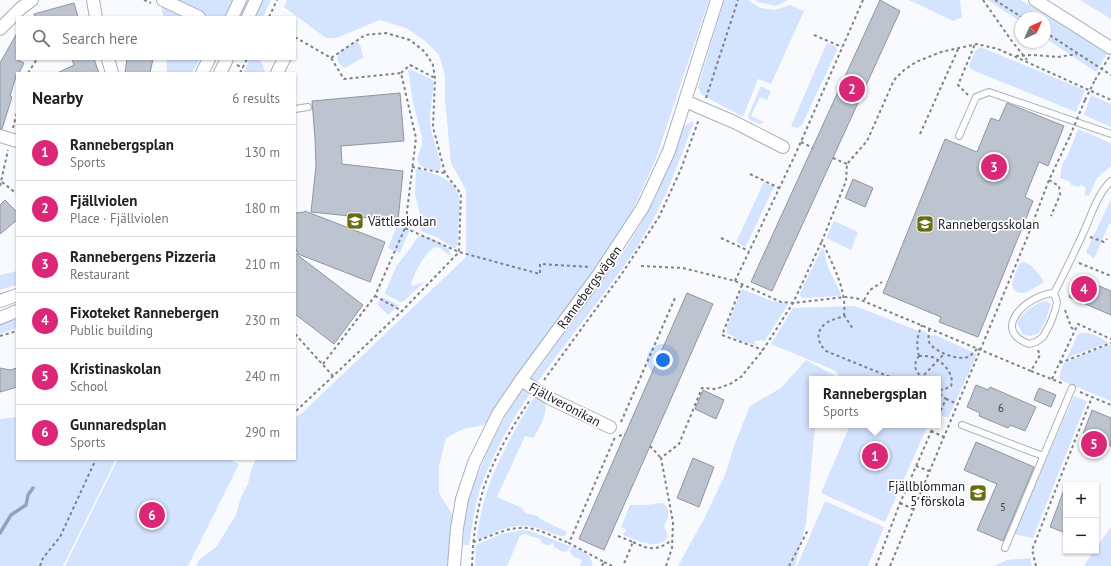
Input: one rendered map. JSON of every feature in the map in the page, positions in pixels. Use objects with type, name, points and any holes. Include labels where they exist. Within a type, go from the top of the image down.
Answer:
[{"type":"street","points":[[0,29],[21,8],[32,0]]},
{"type":"street","points":[[93,0],[96,16]]},
{"type":"street","points":[[162,0],[197,16]]},
{"type":"street","points":[[232,16],[240,0]]},
{"type":"street","points":[[248,16],[256,0]]},
{"type":"street","name":"Rannebergsvägen","points":[[454,566],[457,528],[462,499],[474,464],[498,414],[521,380],[599,274],[643,207],[669,151],[717,0]]},
{"type":"street","points":[[1035,0],[1111,48]]},
{"type":"street","points":[[108,60],[112,72]]},
{"type":"street","points":[[202,72],[208,60]]},
{"type":"street","points":[[220,72],[226,60]]},
{"type":"street","points":[[277,72],[281,60]]},
{"type":"street","points":[[685,102],[734,122],[784,147]]},
{"type":"street","points":[[0,136],[16,141]]},
{"type":"street","points":[[0,301],[16,295]]},
{"type":"street","points":[[0,318],[16,311]]},
{"type":"street","name":"Fjällveronikan","points":[[521,380],[549,398],[613,432]]},
{"type":"lane","points":[[959,136],[976,97],[989,92],[1111,134]]},
{"type":"lane","points":[[296,109],[308,107]]},
{"type":"lane","points":[[1054,293],[1044,294],[1030,302],[1013,318],[1011,324],[1012,332],[1017,338],[1029,344],[1036,342],[1043,337],[1056,312],[1057,302],[1054,293],[1083,234],[1098,199],[1106,185],[1111,181]]},
{"type":"lane","points":[[1005,548],[1072,388]]},
{"type":"lane","points":[[962,425],[1043,456]]},
{"type":"path","points":[[269,16],[277,0]]},
{"type":"path","points":[[735,281],[801,142],[863,0]]},
{"type":"path","points":[[983,0],[1010,40],[1028,62]]},
{"type":"path","points":[[995,0],[1015,13]]},
{"type":"path","points":[[296,411],[402,311],[459,252],[461,194],[444,173],[433,127],[435,78],[433,65],[425,52],[410,40],[386,33],[365,35],[331,58]]},
{"type":"path","points":[[814,35],[842,47]]},
{"type":"path","points":[[1051,36],[1111,75]]},
{"type":"path","points":[[296,38],[331,58],[344,79],[401,73],[410,65],[435,78]]},
{"type":"path","points":[[974,100],[958,85],[975,44]]},
{"type":"path","points":[[661,458],[679,444],[702,388],[716,389],[730,384],[741,377],[762,350],[793,303],[822,241],[846,181],[847,164],[867,141],[894,80],[904,70],[916,62],[941,52],[975,44],[998,49],[1015,56],[1111,100]]},
{"type":"path","points":[[920,134],[958,47]]},
{"type":"path","points":[[1015,56],[1033,54],[1058,57],[1078,54]]},
{"type":"path","points":[[890,566],[1027,238],[1049,180],[1070,136],[1089,90],[1111,54]]},
{"type":"path","points":[[29,72],[36,60]]},
{"type":"path","points":[[240,72],[246,60]]},
{"type":"path","points":[[323,364],[375,296],[405,228],[416,138],[401,73]]},
{"type":"path","points":[[801,142],[813,148]]},
{"type":"path","points":[[833,158],[847,164]]},
{"type":"path","points":[[412,167],[444,173]]},
{"type":"path","points":[[750,174],[779,188]]},
{"type":"path","points":[[1049,180],[1059,186],[1060,195],[1051,216]]},
{"type":"path","points":[[2,182],[16,193]]},
{"type":"path","points":[[405,228],[459,252],[540,274],[540,264],[587,267]]},
{"type":"path","points":[[1083,234],[1104,242],[1107,239]]},
{"type":"path","points":[[721,238],[749,251]]},
{"type":"path","points":[[822,241],[845,297],[844,315],[853,329]]},
{"type":"path","points":[[1070,261],[1111,276]]},
{"type":"path","points":[[641,266],[684,268],[735,281],[781,302],[793,303],[845,297],[864,300],[1031,371],[1040,355],[1036,342]]},
{"type":"path","points":[[864,300],[870,290],[882,282]]},
{"type":"path","points":[[742,285],[722,335],[762,350]]},
{"type":"path","points":[[375,296],[402,311]]},
{"type":"path","points":[[621,422],[675,298]]},
{"type":"path","points":[[1057,302],[1065,310],[1070,327],[1074,330]]},
{"type":"path","points":[[844,315],[826,324],[820,330],[818,337],[820,345],[826,351],[888,376]]},
{"type":"path","points":[[1052,379],[1078,324],[1111,339]]},
{"type":"path","points":[[920,376],[915,369],[914,363],[919,356],[917,340],[922,325]]},
{"type":"path","points":[[929,328],[929,338],[931,344],[944,354],[964,358],[970,356],[977,349]]},
{"type":"path","points":[[0,336],[16,331]]},
{"type":"path","points":[[296,335],[333,376]]},
{"type":"path","points":[[1060,364],[1111,343]]},
{"type":"path","points":[[922,376],[944,354]]},
{"type":"path","points":[[919,356],[932,357],[938,360],[952,378],[951,386],[941,390]]},
{"type":"path","points":[[941,395],[946,399],[958,404]]},
{"type":"path","points":[[1036,566],[1032,550],[1092,397]]},
{"type":"path","points":[[941,410],[946,399]]},
{"type":"path","points":[[876,566],[900,503],[932,428]]},
{"type":"path","points":[[931,431],[944,437]]},
{"type":"path","points":[[569,543],[613,432]]},
{"type":"path","points":[[650,446],[661,458],[673,522],[672,548],[666,566]]},
{"type":"path","points":[[40,566],[43,558],[60,537],[96,460]]},
{"type":"path","points":[[916,466],[929,471]]},
{"type":"path","points":[[900,503],[914,509]]},
{"type":"path","points":[[473,542],[478,542],[502,532],[517,528],[526,528],[536,530],[569,543],[612,566]]},
{"type":"path","points":[[789,566],[808,530]]},
{"type":"path","points":[[618,536],[646,548],[662,547],[672,540]]},
{"type":"path","points":[[623,566],[633,542]]},
{"type":"path","points":[[602,566],[604,562]]},
{"type":"shaded area","points":[[161,0],[271,0],[263,16],[234,16],[228,13],[226,16],[163,16]]},
{"type":"shaded area","points":[[287,0],[709,0],[655,161],[617,245],[546,337],[484,425],[463,429],[446,438],[439,466],[439,493],[454,517],[447,566],[196,566],[199,560],[216,547],[236,515],[241,497],[248,484],[251,470],[256,460],[296,460],[296,417],[466,257],[466,190],[451,163],[445,100],[445,76],[439,55],[425,41],[406,28],[380,20],[336,38],[326,38],[284,7]]},
{"type":"shaded area","points":[[724,0],[748,0],[760,8],[775,10],[790,5],[804,11],[771,84],[758,79],[743,117],[702,95],[698,87]]},
{"type":"shaded area","points":[[755,0],[788,0],[776,6]]},
{"type":"shaded area","points":[[909,0],[960,0],[962,17],[953,21]]},
{"type":"shaded area","points":[[988,0],[1021,0],[1040,12],[1015,12],[1015,18]]},
{"type":"shaded area","points":[[1080,0],[1111,0],[1111,19]]},
{"type":"shaded area","points":[[1051,19],[1107,54],[1096,72],[1051,42]]},
{"type":"shaded area","points":[[359,40],[358,43],[364,57],[345,68],[343,67],[337,59],[339,52]]},
{"type":"shaded area","points":[[827,43],[835,46],[837,50],[802,125],[797,128],[791,126]]},
{"type":"shaded area","points":[[980,47],[1085,90],[1076,112],[972,70],[969,66],[975,51]]},
{"type":"shaded area","points":[[166,60],[199,60],[193,72],[167,72]]},
{"type":"shaded area","points":[[250,60],[259,60],[263,65],[265,72],[244,72]]},
{"type":"shaded area","points":[[410,69],[433,80],[430,120],[441,166],[438,171],[422,167],[418,162],[418,156],[422,145],[422,137],[413,103],[408,70]]},
{"type":"shaded area","points":[[761,86],[771,91],[767,100],[760,97],[751,116],[764,122],[760,124],[750,120],[748,116]]},
{"type":"shaded area","points":[[1091,95],[1111,104],[1111,127],[1084,115]]},
{"type":"shaded area","points":[[694,121],[670,183],[649,228],[620,272],[533,390],[513,420],[495,452],[481,486],[475,508],[469,545],[463,545],[464,527],[470,494],[492,440],[511,407],[622,254],[656,196],[684,126]]},
{"type":"shaded area","points":[[1078,129],[1111,143],[1111,166],[1097,178],[1089,196],[1084,195],[1086,188],[1081,185],[1078,187],[1071,185],[1069,181],[1060,178],[1062,165],[1068,155]]},
{"type":"shaded area","points":[[416,169],[442,177],[452,184],[456,190],[459,196],[460,207],[458,243],[456,248],[453,248],[438,238],[421,231],[420,214],[415,194]]},
{"type":"shaded area","points":[[764,182],[774,187],[745,247],[736,242]]},
{"type":"shaded area","points":[[1111,199],[1111,224],[1109,224],[1094,259],[1086,252]]},
{"type":"shaded area","points":[[399,220],[412,224],[400,253],[388,248]]},
{"type":"shaded area","points":[[834,221],[858,232],[851,250],[826,238]]},
{"type":"shaded area","points":[[418,236],[427,237],[441,243],[449,250],[451,254],[449,255],[440,248],[435,247],[431,250],[420,263],[411,284],[413,286],[424,282],[404,301],[400,302],[385,294],[385,292],[397,265]]},
{"type":"shaded area","points":[[822,248],[824,250],[827,265],[841,294],[840,296],[803,298],[800,296],[800,293]]},
{"type":"shaded area","points":[[1022,262],[1032,266],[1044,282],[1029,291],[1021,293],[1014,290],[1012,284],[1018,266]]},
{"type":"shaded area","points":[[16,271],[16,285],[0,290],[0,275]]},
{"type":"shaded area","points":[[742,289],[772,301],[788,304],[764,342],[762,340],[755,341],[756,345],[741,341],[727,333],[727,326]]},
{"type":"shaded area","points":[[382,297],[399,305],[388,315],[377,304]]},
{"type":"shaded area","points":[[1046,301],[1051,304],[1039,333],[1031,336],[1023,335],[1017,323],[1019,319],[1033,306]]},
{"type":"shaded area","points":[[855,306],[921,332],[923,330],[931,336],[935,335],[977,354],[948,418],[941,415],[941,376],[839,376],[836,371],[771,344],[793,308]]},
{"type":"shaded area","points":[[16,319],[16,328],[0,334],[0,324]]},
{"type":"shaded area","points":[[1080,333],[1092,334],[1109,343],[1071,356],[1066,360],[1077,336]]},
{"type":"shaded area","points":[[1111,345],[1111,401],[1060,379],[1060,373],[1064,363]]},
{"type":"shaded area","points":[[806,360],[834,375],[809,376],[809,428],[815,428],[806,523],[795,566],[678,566],[704,519],[725,475],[734,446],[750,406],[781,388]]},
{"type":"shaded area","points":[[1074,396],[1087,401],[1033,538],[1014,534]]},
{"type":"shaded area","points":[[535,398],[541,400],[545,404],[545,415],[534,438],[525,436],[497,497],[522,508],[525,513],[538,516],[540,519],[567,532],[565,536],[560,536],[537,528],[518,526],[500,530],[477,539],[478,526],[489,484],[516,428],[532,400]]},
{"type":"shaded area","points":[[16,417],[16,460],[116,460],[63,566],[0,566],[0,419]]},
{"type":"shaded area","points":[[849,428],[927,428],[885,522],[821,493]]},
{"type":"shaded area","points":[[118,460],[231,460],[239,464],[188,566],[65,566]]},
{"type":"shaded area","points":[[825,501],[884,527],[868,566],[797,566]]},
{"type":"shaded area","points":[[663,503],[668,511],[667,520],[664,526],[668,536],[664,541],[654,544],[647,543],[623,535],[626,530],[621,527],[630,505]]},
{"type":"shaded area","points":[[1111,527],[1111,566],[1084,566],[1092,554],[1099,554],[1099,544]]},
{"type":"shaded area","points":[[523,530],[530,531],[570,546],[568,551],[563,552],[554,547],[554,543],[549,546],[542,543],[540,539],[524,534],[520,536],[507,566],[475,566],[476,546],[478,544],[501,534]]},
{"type":"shaded area","points":[[572,546],[583,551],[591,559],[592,566],[580,566],[582,560],[574,557],[570,552]]},
{"type":"shaded area","points":[[1030,558],[1032,566],[994,566],[1007,560]]},
{"type":"building","points":[[880,0],[900,11],[772,291],[751,282]]},
{"type":"building","points":[[74,3],[78,16],[35,16],[34,14]]},
{"type":"building","points":[[16,35],[16,60],[24,63],[20,72],[16,72],[10,96],[12,97],[2,129],[0,129],[0,63]]},
{"type":"building","points":[[72,60],[94,60],[99,72],[59,72],[74,65]]},
{"type":"building","points":[[127,60],[153,60],[150,72],[125,72]]},
{"type":"building","points":[[400,93],[404,141],[341,146],[342,164],[403,171],[398,221],[311,212],[316,166],[312,101]]},
{"type":"building","points":[[1007,103],[1064,126],[1048,166],[1039,162],[1025,197],[1033,201],[978,337],[939,322],[941,317],[883,293],[945,139],[977,152],[991,118],[999,121]]},
{"type":"building","points":[[853,179],[873,188],[865,207],[845,198]]},
{"type":"building","points":[[5,200],[16,211],[16,221],[0,234],[0,205]]},
{"type":"building","points":[[305,211],[385,242],[370,282],[298,254],[296,249],[296,213]]},
{"type":"building","points":[[296,254],[363,305],[334,344],[296,315]]},
{"type":"building","points":[[1078,277],[1111,291],[1111,315],[1069,297]]},
{"type":"building","points":[[687,293],[713,304],[604,550],[579,539]]},
{"type":"building","points":[[0,368],[10,370],[16,368],[16,387],[0,392]]},
{"type":"building","points":[[976,385],[988,390],[990,387],[1036,407],[1025,431],[1010,425],[1008,428],[979,416],[980,413],[967,407]]},
{"type":"building","points":[[1039,388],[1056,395],[1051,407],[1034,400]]},
{"type":"building","points":[[703,390],[724,400],[716,419],[695,409]]},
{"type":"building","points":[[1092,410],[1111,418],[1111,446],[1083,434]]},
{"type":"building","points":[[976,442],[1034,467],[1003,541],[977,530],[997,484],[964,470]]},
{"type":"building","points":[[693,458],[714,467],[699,507],[677,498]]},
{"type":"building","points":[[1063,492],[1063,532],[1050,527]]},
{"type":"waterway","points":[[0,533],[11,515],[26,505],[28,495],[33,488]]},
{"type":"place","name":"Fjällviolen","points":[[852,89]]},
{"type":"place","name":"Rannebergens Pizzeria","points":[[994,167]]},
{"type":"place","name":"Vättleskolan","points":[[355,221]]},
{"type":"place","name":"Rannebergsskolan","points":[[925,224]]},
{"type":"place","name":"Fixoteket Rannebergen","points":[[1084,289]]},
{"type":"place","name":"Kristinaskolan","points":[[1094,444]]},
{"type":"place","name":"Rannebergsplan","points":[[875,456]]},
{"type":"place","name":"Fjällblomman 5 förskola","points":[[978,493]]},
{"type":"place","name":"Gunnaredsplan","points":[[152,515]]}]
